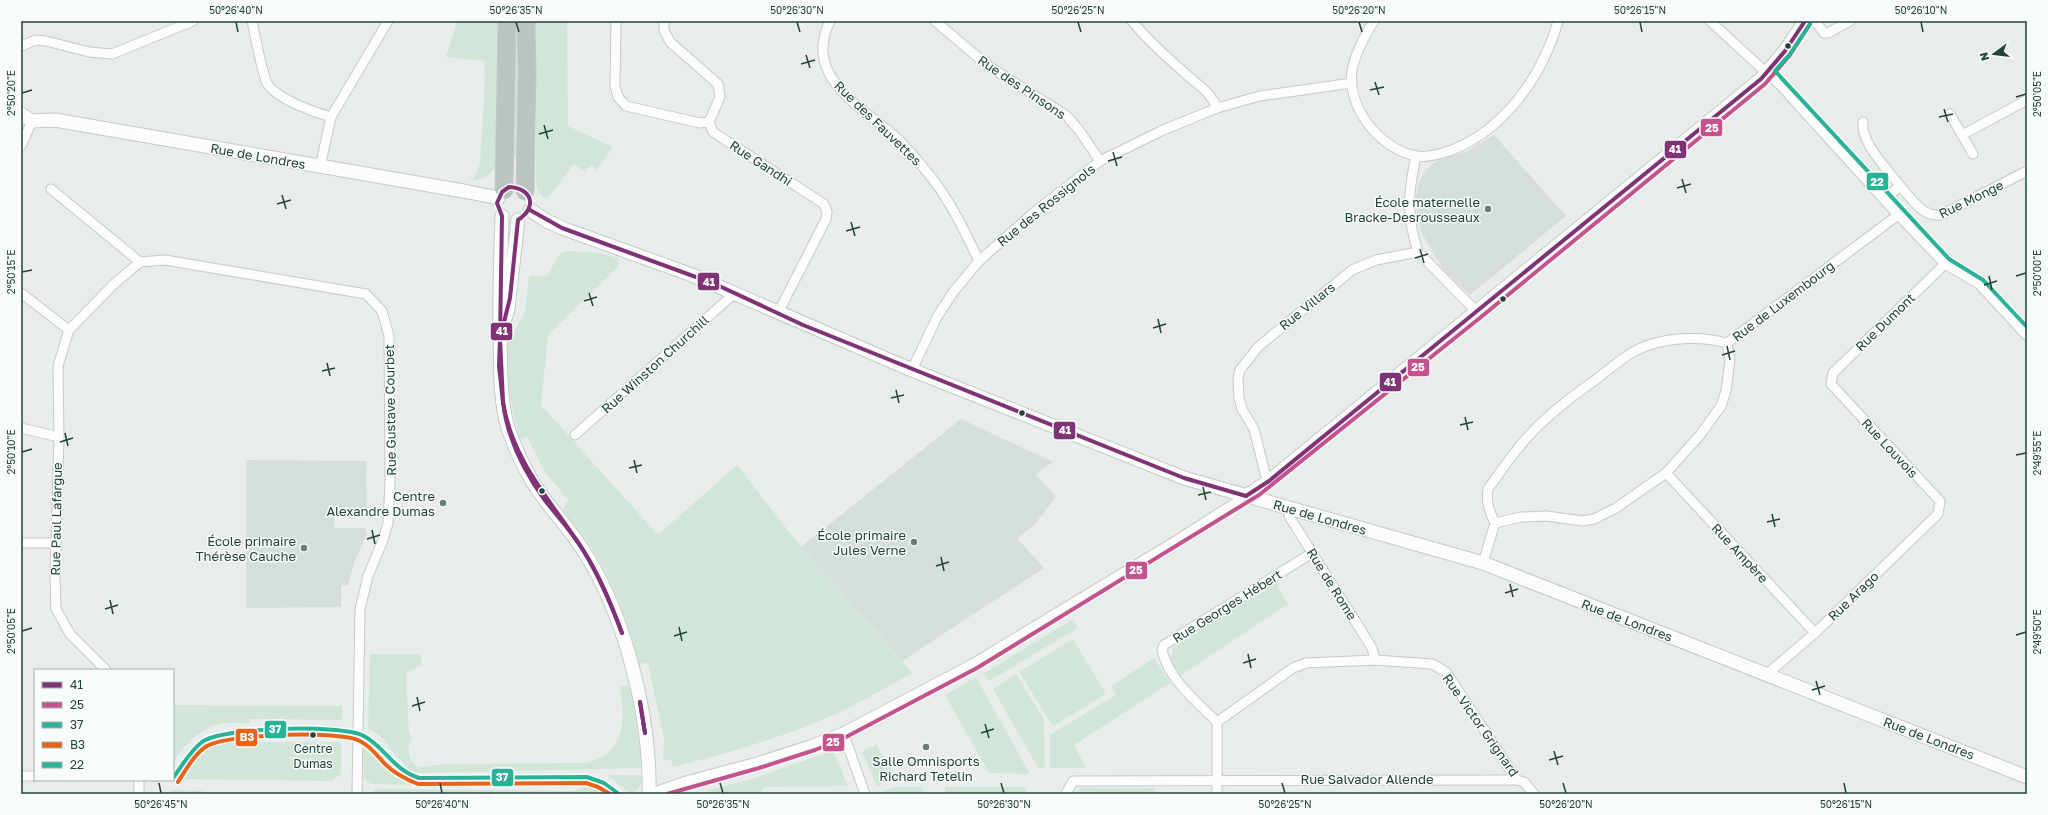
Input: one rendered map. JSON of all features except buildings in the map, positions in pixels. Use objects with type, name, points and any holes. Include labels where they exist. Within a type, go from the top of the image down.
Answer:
[{"type":"highway","points":[[501,194],[507,21]]},
{"type":"highway","points":[[525,191],[528,73],[526,21]]},
{"type":"street","points":[[21,46],[36,40],[46,40],[90,52],[112,54],[193,21]]},
{"type":"street","points":[[252,21],[268,84],[278,94],[290,101],[331,117]]},
{"type":"street","points":[[320,167],[331,117],[388,21]]},
{"type":"street","points":[[616,21],[615,86],[618,98],[626,106],[700,123],[709,122],[720,97],[718,84],[670,42],[664,30],[664,21]]},
{"type":"street","name":"Rue des Fauvettes","points":[[830,21],[823,43],[823,56],[833,81],[851,101],[898,139],[933,179],[956,216],[979,261]]},
{"type":"street","name":"Rue des Pinsons","points":[[935,21],[987,65],[1067,116],[1079,130],[1100,161]]},
{"type":"street","points":[[1132,21],[1162,52],[1207,91],[1214,99],[1217,108]]},
{"type":"street","points":[[1374,21],[1356,58],[1352,71],[1352,83],[1356,100],[1370,127],[1388,143],[1416,156],[1430,156],[1467,144],[1497,122],[1526,88],[1547,54],[1558,21]]},
{"type":"street","points":[[1710,21],[1767,72],[1945,264],[1979,284],[2027,335]]},
{"type":"street","points":[[502,216],[499,308],[501,383],[503,404],[508,427],[532,481],[575,537],[599,576],[613,608],[624,639],[642,715],[649,772],[649,794],[686,781],[757,762],[813,744],[842,732],[974,663],[1177,540],[1246,496],[1269,480],[1477,312],[1761,79],[1785,50],[1805,21]]},
{"type":"street","points":[[1815,21],[1824,33],[1828,33],[1850,21]]},
{"type":"street","name":"Rue des Rossignols","points":[[912,370],[937,318],[954,291],[979,261],[1038,209],[1100,161],[1161,131],[1217,108],[1260,96],[1352,83]]},
{"type":"street","points":[[1962,135],[2027,100]]},
{"type":"street","points":[[21,114],[32,121],[21,146]]},
{"type":"street","points":[[1950,114],[1973,154]]},
{"type":"street","name":"Rue de Londres","points":[[32,121],[55,120],[469,192],[501,194]]},
{"type":"street","name":"Rue Gandhi","points":[[709,122],[713,132],[824,204],[827,212],[826,219],[779,311]]},
{"type":"street","points":[[1863,122],[1862,130],[1869,146],[1900,186],[1885,199]]},
{"type":"street","points":[[1416,156],[1409,188],[1408,203],[1413,235],[1418,252],[1477,312]]},
{"type":"street","name":"Rue Monge","points":[[1900,186],[1925,213],[1933,217],[2027,171]]},
{"type":"street","points":[[515,187],[525,191],[529,196],[530,210],[523,218],[518,220],[507,219],[502,216],[497,208],[501,194],[515,187]]},
{"type":"street","points":[[51,189],[140,262]]},
{"type":"street","name":"Rue de Londres","points":[[530,210],[547,221],[562,228],[642,256],[735,293],[779,311],[803,324],[912,370],[1184,478],[1483,563],[2027,777]]},
{"type":"street","name":"Rue de Luxembourg","points":[[1495,523],[1522,517],[1541,516],[1582,521],[1594,519],[1616,508],[1666,473],[1700,435],[1720,406],[1726,391],[1730,360],[1727,343],[1898,215]]},
{"type":"street","points":[[500,332],[508,309],[518,220]]},
{"type":"street","name":"Rue Villars","points":[[1269,480],[1265,473],[1254,429],[1242,410],[1238,398],[1238,378],[1240,370],[1258,347],[1352,270],[1376,260],[1418,252]]},
{"type":"street","name":"Rue Gustave Courbet","points":[[140,262],[165,260],[366,294],[382,311],[389,336],[390,482],[388,523],[383,540],[368,576],[360,609],[357,794]]},
{"type":"street","name":"Rue Paul Lafargue","points":[[105,669],[70,634],[56,609],[59,437],[58,366],[69,330],[114,284],[140,262]]},
{"type":"street","name":"Rue Dumont","points":[[1831,384],[1833,373],[1945,264]]},
{"type":"street","points":[[21,293],[69,330]]},
{"type":"street","name":"Rue Winston Churchill","points":[[575,436],[735,293]]},
{"type":"street","points":[[1483,563],[1495,523],[1489,511],[1487,498],[1488,489],[1525,440],[1547,417],[1613,366],[1645,346],[1679,339],[1718,341],[1727,343]]},
{"type":"street","name":"Rue Louvois","points":[[1831,384],[1940,501],[1938,514]]},
{"type":"street","points":[[21,428],[59,437]]},
{"type":"street","name":"Rue Ampère","points":[[1666,473],[1815,633]]},
{"type":"street","name":"Rue de Rome","points":[[1290,508],[1289,516],[1372,648],[1375,660]]},
{"type":"street","name":"Rue Arago","points":[[1766,675],[1815,633],[1938,514]]},
{"type":"street","points":[[21,543],[56,543]]},
{"type":"street","name":"Rue Georges Hébert","points":[[1216,722],[1175,677],[1163,657],[1162,650],[1164,645],[1312,553]]},
{"type":"street","points":[[1217,794],[1218,779],[1216,722],[1293,668],[1306,663],[1375,660]]},
{"type":"street","name":"Rue Victor Grignard","points":[[1375,660],[1432,664],[1446,672],[1517,780],[1524,782],[1534,794]]},
{"type":"street","points":[[842,732],[865,794]]},
{"type":"street","points":[[21,776],[34,776]]},
{"type":"street","name":"Rue Salvador Allende","points":[[1066,794],[1073,781],[1218,779],[1517,780]]},
{"type":"street","points":[[138,781],[139,794]]},
{"type":"shaded area","name":"École maternelle Bracke-Desrousseaux","points":[[1494,135],[1566,216],[1470,295],[1443,269],[1421,232],[1415,202],[1419,182],[1426,170],[1436,161],[1466,152]]},
{"type":"shaded area","name":"École primaire Jules Verne","points":[[961,419],[1053,462],[1036,474],[1056,497],[1034,525],[1017,538],[1044,568],[902,661],[801,547]]},
{"type":"shaded area","name":"École primaire Thérèse Cauche","points":[[246,460],[366,461],[367,507],[365,510],[334,518],[335,528],[365,528],[367,534],[354,563],[348,585],[341,585],[341,607],[246,608]]},
{"type":"green space","points":[[457,21],[501,21],[496,166],[486,176],[473,181],[480,164],[485,79],[484,61],[446,57]]},
{"type":"green space","points":[[513,21],[521,21],[521,158],[509,158]]},
{"type":"green space","points":[[534,21],[567,21],[568,126],[613,147],[597,170],[591,165],[585,172],[574,164],[546,200],[538,191],[536,184],[536,74]]},
{"type":"green space","points":[[570,251],[598,253],[618,258],[619,266],[548,335],[541,405],[658,535],[737,465],[801,547],[912,673],[848,708],[784,735],[740,749],[673,767],[671,760],[663,760],[664,739],[648,663],[639,664],[631,634],[608,577],[590,545],[563,511],[568,500],[544,471],[527,437],[520,439],[510,398],[507,345],[525,311],[529,276],[546,276],[561,253]]},
{"type":"green space","points":[[1275,580],[1279,583],[1278,588],[1288,604],[1180,676],[1170,661],[1173,648]]},
{"type":"green space","points":[[1073,619],[1078,628],[989,681],[984,673]]},
{"type":"green space","points":[[1073,639],[1106,694],[1053,726],[1019,672]]},
{"type":"green space","points":[[370,654],[421,654],[421,665],[406,673],[409,733],[412,737],[409,745],[409,753],[411,760],[417,767],[446,764],[585,763],[599,758],[609,752],[616,744],[620,734],[623,711],[620,685],[628,686],[632,691],[642,768],[421,773],[409,770],[378,734],[368,729]]},
{"type":"green space","points":[[1154,658],[1170,683],[1074,745],[1086,768],[1050,768],[1050,735],[1116,695],[1111,686]]},
{"type":"green space","points":[[1016,674],[1044,719],[1045,768],[1038,768],[993,689]]},
{"type":"green space","points":[[976,677],[1030,774],[989,773],[945,695]]},
{"type":"green space","points":[[174,705],[342,706],[342,720],[249,719],[250,723],[219,724],[198,734],[174,762]]},
{"type":"green space","points":[[226,737],[260,737],[260,742],[341,742],[341,774],[332,781],[181,779],[194,759],[205,748]]},
{"type":"green space","points":[[363,742],[394,777],[416,785],[371,784],[364,778]]},
{"type":"green space","points":[[876,744],[895,777],[877,786],[862,752]]},
{"type":"green space","points":[[833,751],[848,786],[765,787],[759,794],[709,794],[708,790],[748,780]]},
{"type":"green space","points":[[607,775],[643,775],[640,786],[631,794]]},
{"type":"green space","points":[[590,786],[598,787],[605,794],[373,794],[373,789],[573,791]]},
{"type":"green space","points":[[894,787],[923,787],[923,794],[878,794]]},
{"type":"green space","points":[[945,787],[1026,787],[1026,794],[945,794]]},
{"type":"green space","points":[[1081,788],[1155,788],[1155,794],[1075,794]]},
{"type":"green space","points":[[172,790],[203,791],[203,794],[168,794]]},
{"type":"transit line","name":"41","points":[[1246,496],[1269,481],[1761,79],[1785,51],[1805,21]]},
{"type":"transit line","name":"25","points":[[667,794],[759,768],[815,750],[846,737],[977,668],[1259,495],[1481,317],[1765,84],[1790,55],[1810,24]]},
{"type":"transit line","name":"22","points":[[1810,24],[1790,54],[1775,71],[1949,259],[1983,280],[2027,327]]},
{"type":"transit line","name":"41","points":[[509,187],[517,188],[527,194],[530,199],[530,204],[528,210],[518,220],[510,298],[500,338],[502,216],[497,203],[502,192],[509,187]]},
{"type":"transit line","name":"41","points":[[530,210],[562,228],[715,284],[803,325],[1184,478],[1246,496]]},
{"type":"transit line","name":"41","points":[[500,338],[503,402]]},
{"type":"transit line","name":"41","points":[[500,338],[499,366],[503,402]]},
{"type":"transit line","name":"41","points":[[503,402],[508,423],[524,462],[546,498],[571,532],[595,570],[605,590],[622,633]]},
{"type":"transit line","name":"41","points":[[503,402],[512,441],[523,465],[544,499],[574,537],[589,560],[614,611],[622,633]]},
{"type":"transit line","name":"41","points":[[640,702],[645,733]]},
{"type":"transit line","name":"41","points":[[640,702],[645,733]]},
{"type":"transit line","name":"37","points":[[174,777],[190,754],[202,742],[214,737],[256,730],[308,729],[352,732],[364,736],[378,746],[402,769],[419,778],[587,777],[604,783],[619,794]]},
{"type":"transit line","name":"B3","points":[[178,782],[187,767],[202,749],[218,742],[259,736],[330,735],[349,738],[364,743],[392,770],[404,778],[418,784],[586,783],[598,787],[610,794]]},
{"type":"place","name":"École maternelle Bracke-Desrousseaux","points":[[1488,209]]},
{"type":"place","name":"Centre Alexandre Dumas","points":[[443,503]]},
{"type":"place","name":"École primaire Jules Verne","points":[[914,542]]},
{"type":"place","name":"École primaire Thérèse Cauche","points":[[304,548]]},
{"type":"place","name":"Centre Dumas","points":[[313,735]]},
{"type":"place","name":"Salle Omnisports Richard Tetelin","points":[[926,747]]}]
